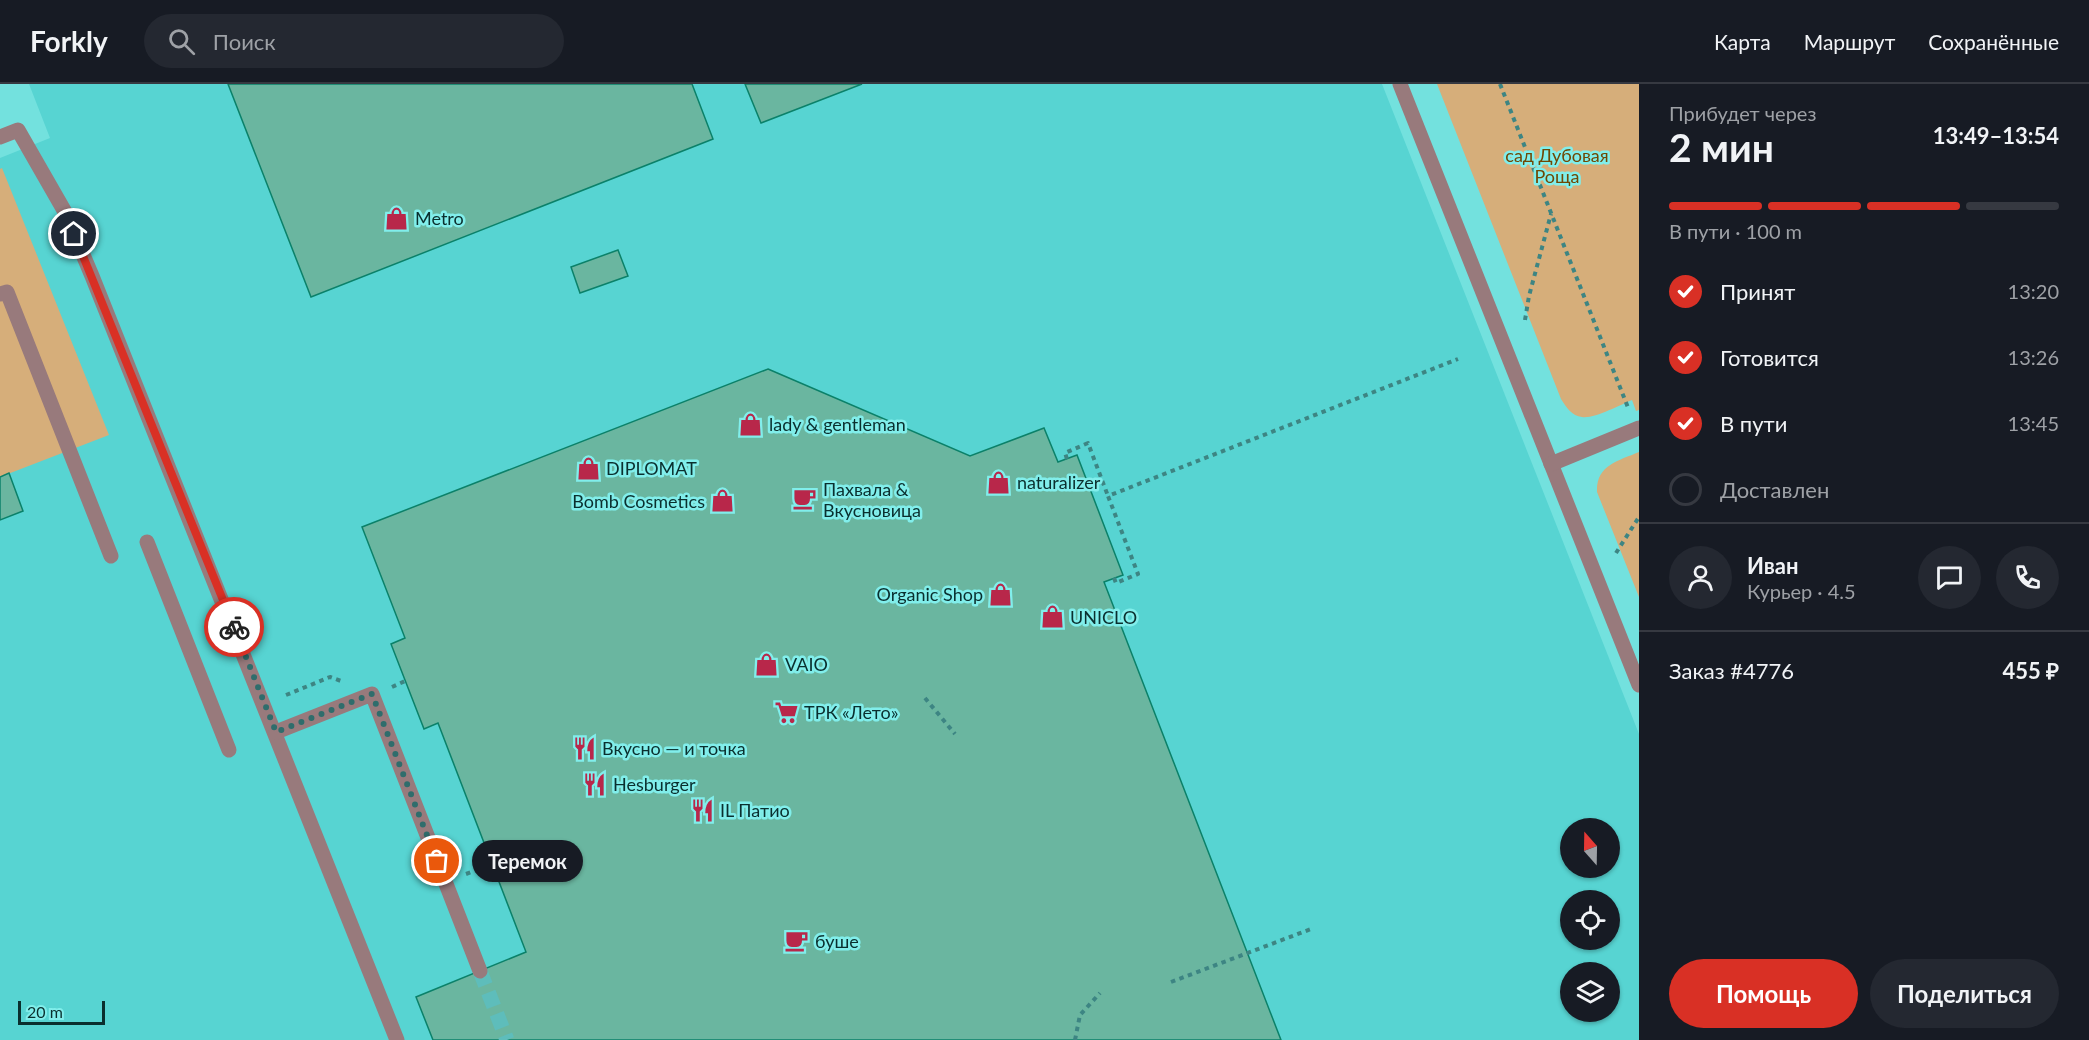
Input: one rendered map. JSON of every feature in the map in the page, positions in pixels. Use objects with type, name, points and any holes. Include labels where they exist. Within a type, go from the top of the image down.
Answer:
[{"type":"street","points":[[1400,84],[1639,685]]},
{"type":"street","points":[[0,137],[18,130],[64,212],[276,732],[398,1040]]},
{"type":"street","points":[[0,294],[7,292],[111,556]]},
{"type":"street","points":[[1551,464],[1639,428]]},
{"type":"street","points":[[147,542],[229,750]]},
{"type":"street","points":[[276,732],[372,694],[480,971]]},
{"type":"path","points":[[1500,84],[1629,411]]},
{"type":"path","points":[[1525,320],[1528,296],[1551,213]]},
{"type":"path","points":[[1108,496],[1458,359]]},
{"type":"path","points":[[1067,459],[1065,453],[1088,443],[1138,574],[1116,583],[1114,578]]},
{"type":"path","points":[[1616,553],[1639,517]]},
{"type":"path","points":[[926,698],[955,734]]},
{"type":"path","points":[[445,882],[493,864]]},
{"type":"path","points":[[1171,982],[1311,929]]},
{"type":"path","points":[[1075,1040],[1080,1015],[1100,993]]},
{"type":"shaded area","points":[[29,84],[1382,84],[1639,734],[1639,1040],[0,1040],[0,158],[50,138]]},
{"type":"green space","name":"сад Дубовая Роща","points":[[1437,84],[1639,84],[1639,410],[1636,411],[1632,400],[1600,414],[1582,417],[1572,413],[1561,399]]},
{"type":"green space","points":[[2,168],[109,435],[0,477],[0,169]]},
{"type":"green space","points":[[1639,452],[1639,597],[1597,492],[1600,476],[1604,470],[1616,461]]},
{"type":"building","name":"Metro","points":[[228,84],[692,84],[713,139],[311,297]]},
{"type":"building","points":[[745,84],[862,84],[761,123]]},
{"type":"building","points":[[618,250],[628,276],[580,293],[571,267]]},
{"type":"building","name":"ТРК «Лето»","points":[[768,369],[970,456],[1044,428],[1058,462],[1077,455],[1123,575],[1104,582],[1281,1040],[433,1040],[416,997],[526,952],[438,723],[424,729],[391,644],[405,638],[362,527]]},
{"type":"building","points":[[9,473],[23,511],[0,520],[0,477]]},
{"type":"tunnel","points":[[480,971],[507,1040]]},
{"type":"way so far","points":[[234,627],[276,732],[372,694],[437,861]]},
{"type":"place","name":"Metro","points":[[397,218]]},
{"type":"place","name":"lady & gentleman","points":[[751,424]]},
{"type":"place","name":"DIPLOMAT","points":[[588,468]]},
{"type":"place","name":"naturalizer","points":[[999,482]]},
{"type":"place","name":"Пахвала & Вкусновица","points":[[805,499]]},
{"type":"place","name":"Bomb Cosmetics","points":[[723,501]]},
{"type":"place","name":"Organic Shop","points":[[1001,594]]},
{"type":"place","name":"UNICLO","points":[[1052,617]]},
{"type":"place","name":"VAIO","points":[[767,664]]},
{"type":"place","name":"ТРК «Лето»","points":[[786,712]]},
{"type":"place","name":"Вкусно — и точка","points":[[584,748]]},
{"type":"place","name":"Hesburger","points":[[595,784]]},
{"type":"place","name":"IL Патио","points":[[702,810]]},
{"type":"place","name":"Теремок","points":[[437,861]]},
{"type":"place","name":"буше","points":[[797,941]]},
{"type":"route","points":[[74,234],[234,627]]}]
